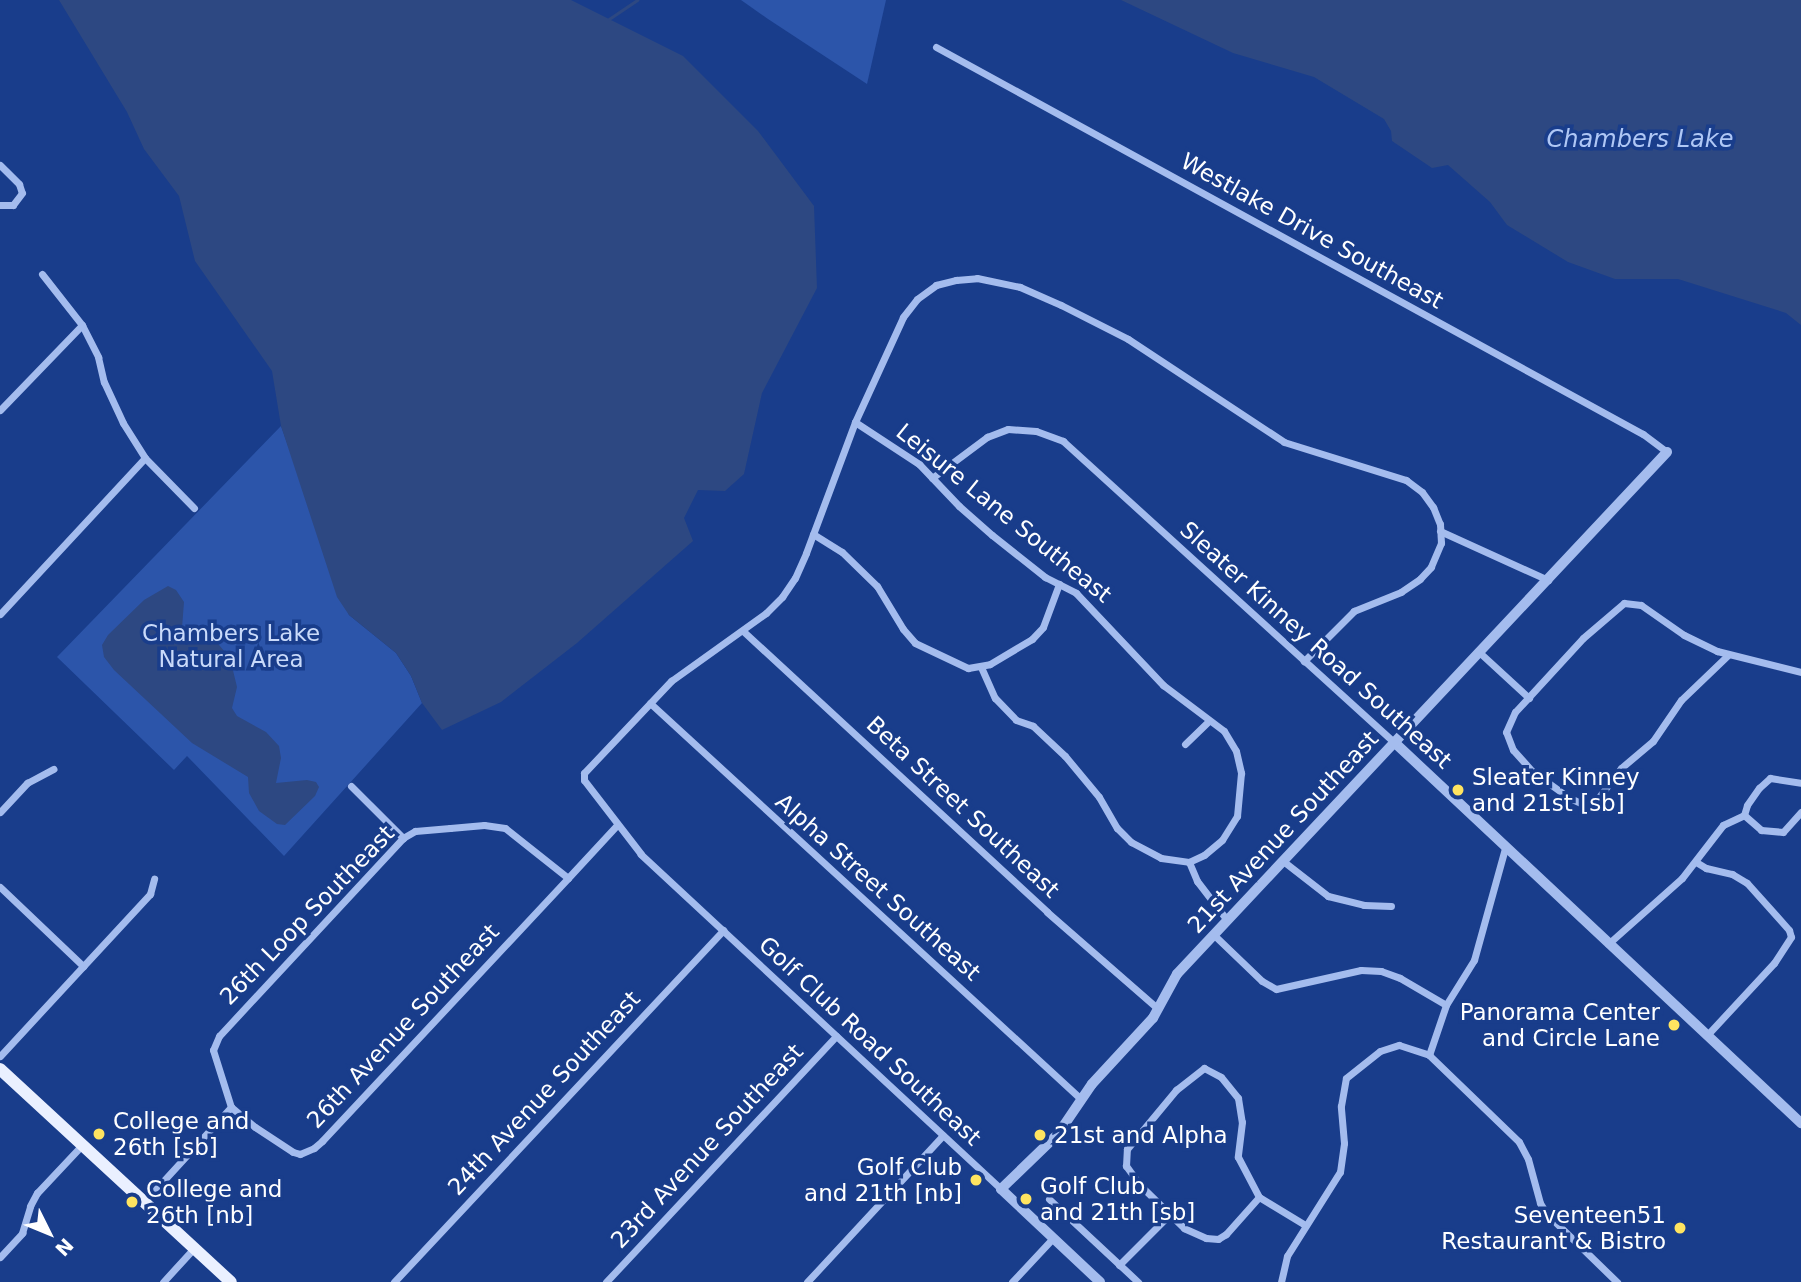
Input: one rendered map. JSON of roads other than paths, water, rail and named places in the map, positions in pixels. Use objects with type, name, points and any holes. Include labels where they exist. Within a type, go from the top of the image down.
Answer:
[{"type":"main road","points":[[0,1069],[231,1282]]},
{"type":"street","name":"Westlake Drive Southeast","points":[[936,47],[1643,434],[1667,453]]},
{"type":"street","points":[[0,165],[19,184],[22,193],[13,205],[0,205]]},
{"type":"street","points":[[42,274],[82,325],[98,357],[104,382],[123,422],[145,458],[194,508]]},
{"type":"street","points":[[650,703],[689,667],[743,631],[782,597],[795,578],[855,422],[903,317],[917,299],[936,285],[977,278],[1020,287],[1100,324],[1284,442],[1406,480],[1433,507],[1441,543],[1430,567],[1420,579],[1401,592],[1354,611],[1304,661]]},
{"type":"street","points":[[0,410],[82,325]]},
{"type":"street","name":"Leisure Lane Southeast","points":[[855,422],[894,444],[992,535],[1059,584],[1076,593],[1163,685],[1224,731],[1236,751],[1241,773],[1241,797],[1230,832],[1204,855],[1189,862]]},
{"type":"street","name":"Sleater Kinney Road Southeast","points":[[932,478],[987,437],[1008,429],[1036,431],[1063,441],[1394,742],[1801,1123]]},
{"type":"street","name":"21st Avenue Southeast","points":[[1001,1189],[1058,1134],[1080,1099],[1158,1010],[1168,985],[1667,453]]},
{"type":"street","points":[[0,614],[145,458]]},
{"type":"street","points":[[1440,531],[1548,580]]},
{"type":"street","points":[[813,534],[842,552],[877,586],[903,629],[915,643],[968,668],[981,667],[1032,639],[1043,627],[1059,584]]},
{"type":"street","points":[[1728,655],[1681,700],[1653,741],[1621,768],[1596,801],[1587,806],[1553,788],[1532,771],[1513,750],[1506,732],[1515,712],[1583,638],[1624,603],[1641,605],[1684,635],[1728,655],[1801,672]]},
{"type":"street","name":"Beta Street Southeast","points":[[743,631],[1047,912],[1158,1010]]},
{"type":"street","points":[[1479,652],[1529,698]]},
{"type":"street","points":[[981,667],[995,698],[1016,720],[1033,726],[1065,756],[1099,797],[1117,828],[1131,842],[1160,858],[1189,862],[1197,881],[1227,920]]},
{"type":"street","name":"Golf Club Road Southeast","points":[[650,703],[584,773],[584,780],[617,825],[640,853],[1101,1282]]},
{"type":"street","name":"Alpha Street Southeast","points":[[650,703],[1080,1099]]},
{"type":"street","points":[[1185,744],[1209,721]]},
{"type":"street","points":[[0,812],[27,783],[53,769]]},
{"type":"street","points":[[1744,815],[1746,805],[1770,778],[1801,783]]},
{"type":"street","points":[[351,786],[403,838]]},
{"type":"street","points":[[1744,815],[1761,830],[1783,832],[1801,812]]},
{"type":"street","points":[[1608,944],[1696,862],[1723,825],[1744,815]]},
{"type":"street","name":"26th Loop Southeast","points":[[231,1107],[213,1050],[219,1036],[403,838],[415,831],[484,825],[505,828],[568,878]]},
{"type":"street","name":"26th Avenue Southeast","points":[[231,1107],[292,1152],[300,1154],[314,1148],[617,825]]},
{"type":"street","points":[[1429,1055],[1446,1005],[1475,960],[1505,848]]},
{"type":"street","points":[[1283,861],[1328,896],[1364,905],[1391,906]]},
{"type":"street","points":[[1696,862],[1706,868],[1732,874],[1747,883],[1789,930],[1790,943],[1707,1035]]},
{"type":"street","points":[[0,1056],[150,894],[154,879]]},
{"type":"street","points":[[0,887],[83,966]]},
{"type":"street","name":"24th Avenue Southeast","points":[[394,1282],[723,930]]},
{"type":"street","points":[[1214,935],[1262,981],[1276,989],[1362,970],[1381,971],[1400,978],[1446,1005]]},
{"type":"street","name":"23rd Avenue Southeast","points":[[606,1282],[836,1036]]},
{"type":"street","points":[[1281,1282],[1287,1256],[1340,1172],[1344,1143],[1341,1106],[1346,1079],[1380,1051],[1399,1045],[1429,1055],[1520,1142],[1528,1159],[1539,1203],[1617,1282]]},
{"type":"street","points":[[1259,1197],[1218,1238],[1206,1238],[1184,1228],[1169,1214],[1126,1166],[1126,1149],[1176,1090],[1205,1068],[1221,1076],[1238,1098],[1242,1122],[1238,1157],[1259,1197],[1305,1225]]},
{"type":"street","points":[[144,1202],[231,1107]]},
{"type":"street","points":[[807,1282],[943,1135]]},
{"type":"street","points":[[0,1257],[22,1233],[37,1193],[82,1145]]},
{"type":"street","points":[[1049,1199],[1138,1282]]},
{"type":"street","points":[[1119,1265],[1169,1214]]},
{"type":"street","points":[[1012,1282],[1054,1238]]},
{"type":"street","points":[[163,1282],[194,1248]]},
{"type":"water","points":[[59,0],[571,0],[683,56],[758,131],[814,206],[817,288],[762,393],[744,474],[725,491],[698,490],[684,518],[693,541],[577,643],[501,702],[442,730],[422,703],[411,676],[396,653],[349,615],[337,597],[281,426],[272,371],[195,261],[179,196],[144,149],[127,112]]},
{"type":"water","name":"Chambers Lake","points":[[1121,0],[1801,0],[1801,325],[1786,313],[1678,279],[1615,279],[1568,262],[1507,225],[1490,202],[1448,165],[1432,168],[1392,141],[1391,131],[1384,119],[1314,77],[1233,53]]},
{"type":"water","points":[[168,586],[176,590],[184,602],[182,628],[209,633],[230,658],[237,687],[232,708],[237,716],[266,732],[279,746],[281,758],[276,783],[307,780],[316,782],[319,787],[315,796],[285,825],[277,824],[259,811],[249,793],[248,777],[192,743],[114,670],[104,657],[102,645],[108,635],[144,600]]},
{"type":"waterway","points":[[609,19],[637,0]]},
{"type":"place","name":"Sleater Kinney and 21st [sb]","points":[[1458,790]]},
{"type":"place","name":"Panorama Center and Circle Lane","points":[[1674,1025]]},
{"type":"place","name":"College and 26th [sb]","points":[[99,1134]]},
{"type":"place","name":"21st and Alpha","points":[[1040,1135]]},
{"type":"place","name":"Golf Club and 21th [nb]","points":[[976,1180]]},
{"type":"place","name":"Golf Club and 21th [sb]","points":[[1026,1199]]},
{"type":"place","name":"College and 26th [nb]","points":[[132,1202]]},
{"type":"place","name":"Seventeen51 Restaurant & Bistro","points":[[1680,1228]]},
{"type":"park label","name":"Chambers Lake Natural Area","points":[[231,646]]}]
